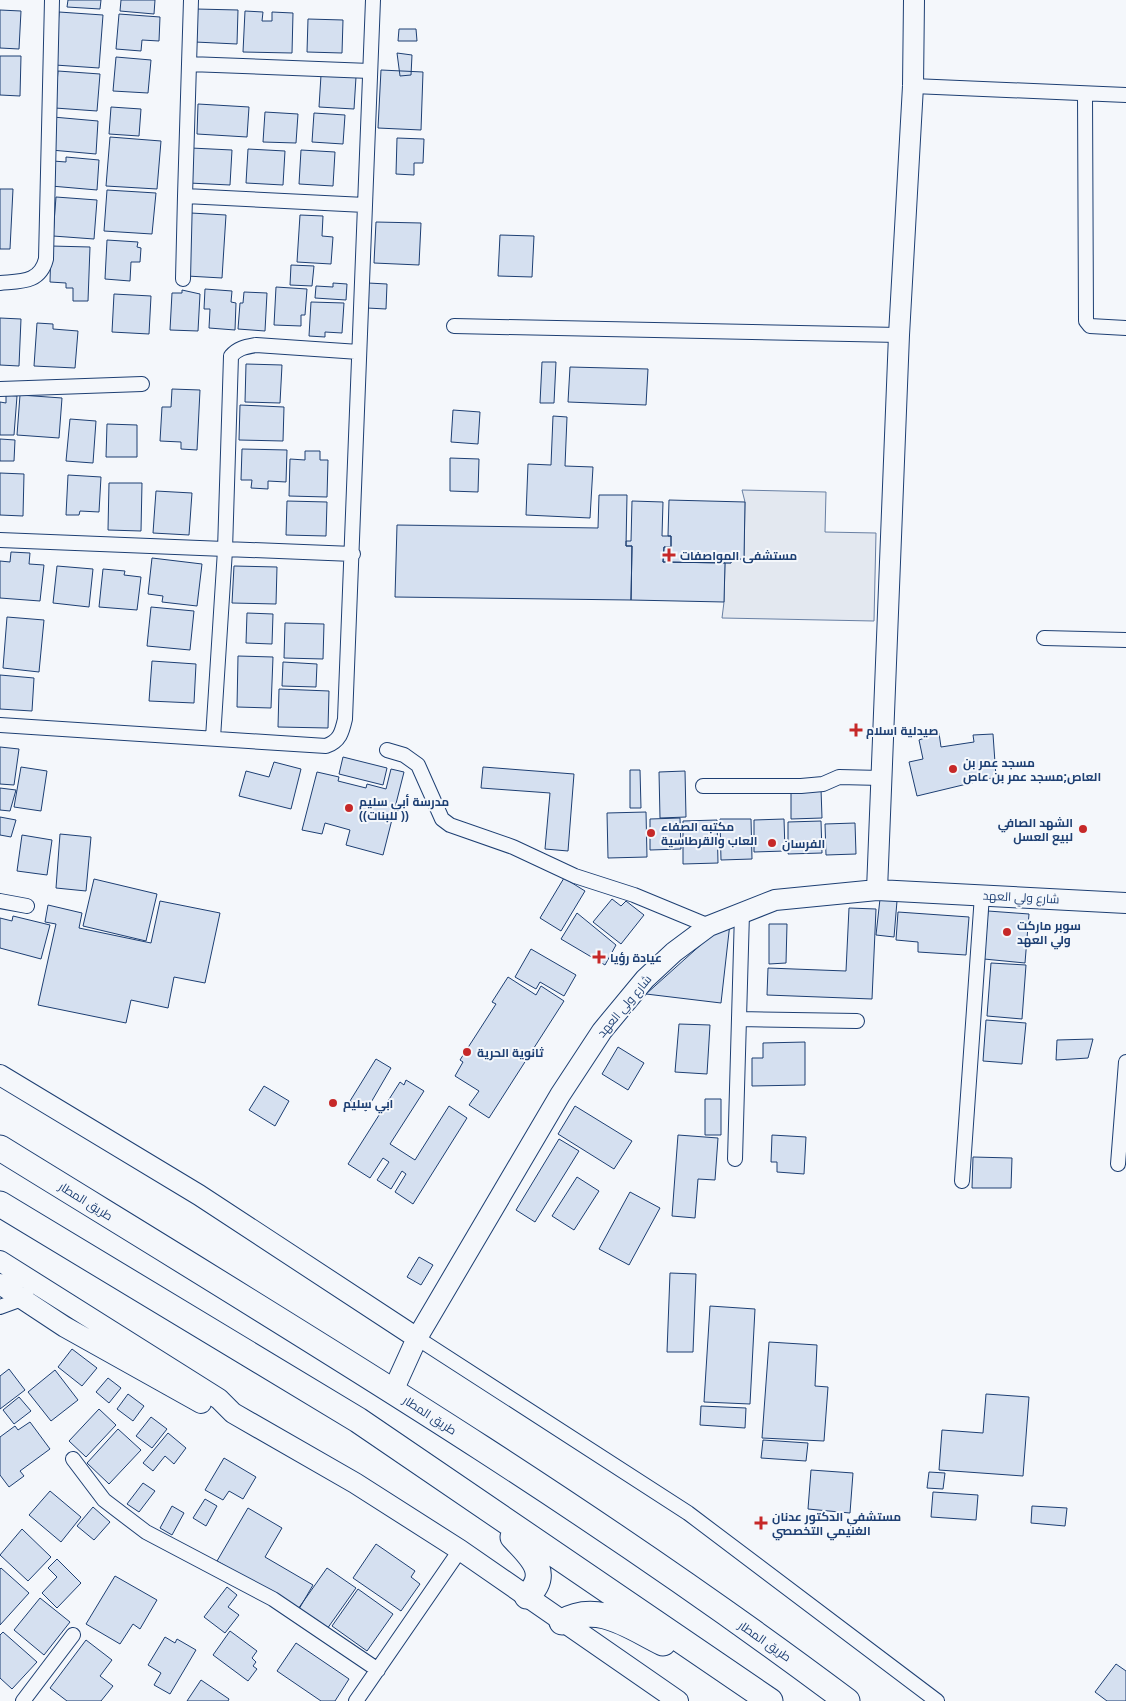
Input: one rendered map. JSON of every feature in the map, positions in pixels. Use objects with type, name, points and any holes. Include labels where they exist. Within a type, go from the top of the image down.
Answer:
[{"type":"highway","name":"طريق المطار","points":[[0,1148],[394,1391],[598,1524],[847,1701]]},
{"type":"highway","points":[[0,1204],[358,1420],[770,1701]]},
{"type":"highway","points":[[476,1500],[535,1561],[537,1581],[527,1596]]},
{"type":"highway","points":[[562,1622],[579,1614],[589,1613],[608,1616],[750,1687]]},
{"type":"street","points":[[0,283],[31,280],[40,272],[46,259],[52,0]]},
{"type":"street","points":[[183,280],[191,0]]},
{"type":"street","points":[[0,725],[326,746],[334,743],[342,734],[345,719],[353,554],[359,352],[374,0]]},
{"type":"street","points":[[877,890],[899,335],[913,86],[914,0]]},
{"type":"street","points":[[189,64],[370,71]]},
{"type":"street","points":[[913,86],[1126,95]]},
{"type":"street","points":[[1085,94],[1086,321],[1090,326],[1098,328],[1126,328]]},
{"type":"street","points":[[185,196],[365,205]]},
{"type":"street","points":[[454,326],[899,335]]},
{"type":"street","points":[[213,738],[225,550],[231,356],[244,347],[256,346],[359,352]]},
{"type":"street","points":[[0,389],[142,384]]},
{"type":"street","points":[[0,540],[353,554]]},
{"type":"street","points":[[1044,638],[1126,640]]},
{"type":"street","points":[[387,750],[404,755],[418,764],[442,819],[450,825],[513,847],[575,876],[634,895],[709,926]]},
{"type":"street","points":[[703,786],[801,786],[823,784],[840,778],[881,778]]},
{"type":"street","name":"شارع ولي العهد","points":[[394,1391],[417,1338],[560,1095],[602,1032],[645,979],[674,952],[709,926],[775,900],[877,890],[1126,903]]},
{"type":"street","points":[[962,1181],[982,895]]},
{"type":"street","points":[[0,901],[27,906]]},
{"type":"street","points":[[735,1159],[742,913]]},
{"type":"street","points":[[739,1019],[857,1021]]},
{"type":"street","points":[[1118,1164],[1126,1062]]},
{"type":"street","points":[[0,1076],[199,1195],[688,1513],[937,1701]]},
{"type":"street","points":[[0,1261],[219,1399],[234,1413],[355,1483],[460,1550],[678,1701]]},
{"type":"street","points":[[0,1307],[22,1299],[33,1283]]},
{"type":"street","points":[[0,1284],[65,1327],[215,1410],[234,1413]]},
{"type":"street","points":[[73,1459],[104,1500],[146,1532],[273,1599],[378,1670]]},
{"type":"street","points":[[356,1701],[460,1550]]},
{"type":"street","points":[[23,1701],[73,1635]]},
{"type":"shaded area","points":[[742,490],[826,492],[825,532],[876,533],[874,621],[722,618],[725,563],[731,563],[731,559],[744,559],[745,502]]},
{"type":"building","points":[[68,0],[101,0],[100,9],[67,7]]},
{"type":"building","points":[[121,0],[155,0],[154,14],[120,11]]},
{"type":"building","points":[[196,9],[238,10],[237,44],[195,42]]},
{"type":"building","points":[[0,10],[21,11],[19,49],[0,48]]},
{"type":"building","points":[[245,11],[263,12],[262,21],[272,21],[272,12],[293,13],[292,53],[243,52]]},
{"type":"building","points":[[59,12],[103,15],[99,68],[55,65]]},
{"type":"building","points":[[119,14],[160,17],[159,41],[142,40],[141,51],[116,49]]},
{"type":"building","points":[[308,19],[343,20],[342,53],[307,52]]},
{"type":"building","points":[[399,29],[416,29],[417,41],[398,41]]},
{"type":"building","points":[[397,53],[412,55],[411,75],[400,76]]},
{"type":"building","points":[[0,56],[21,56],[20,96],[0,95]]},
{"type":"building","points":[[116,57],[151,60],[148,93],[113,91]]},
{"type":"building","points":[[381,70],[423,72],[421,130],[378,128]]},
{"type":"building","points":[[58,71],[100,74],[97,111],[55,108]]},
{"type":"building","points":[[321,75],[356,77],[354,109],[319,107]]},
{"type":"building","points":[[198,104],[249,107],[247,137],[197,134]]},
{"type":"building","points":[[111,107],[141,109],[139,136],[109,134]]},
{"type":"building","points":[[265,112],[298,114],[296,143],[263,142]]},
{"type":"building","points":[[314,113],[345,115],[343,144],[312,142]]},
{"type":"building","points":[[53,117],[98,121],[96,154],[51,150]]},
{"type":"building","points":[[110,137],[161,141],[157,189],[106,186]]},
{"type":"building","points":[[397,138],[424,139],[423,163],[414,163],[414,175],[396,174]]},
{"type":"building","points":[[191,148],[232,150],[230,185],[189,183]]},
{"type":"building","points":[[248,149],[285,151],[283,185],[246,183]]},
{"type":"building","points":[[301,150],[335,152],[333,186],[299,184]]},
{"type":"building","points":[[66,157],[99,160],[97,190],[51,186],[53,161],[66,162]]},
{"type":"building","points":[[0,189],[13,189],[10,249],[0,249]]},
{"type":"building","points":[[107,190],[156,193],[152,234],[104,231]]},
{"type":"building","points":[[56,197],[97,200],[94,239],[53,236]]},
{"type":"building","points":[[191,213],[226,215],[222,278],[187,276]]},
{"type":"building","points":[[300,215],[323,216],[322,236],[333,237],[331,264],[297,262]]},
{"type":"building","points":[[376,222],[421,223],[419,265],[374,263]]},
{"type":"building","points":[[500,235],[534,236],[532,277],[498,276]]},
{"type":"building","points":[[107,240],[138,242],[137,247],[141,248],[140,262],[131,262],[130,281],[105,279]]},
{"type":"building","points":[[51,246],[90,247],[88,301],[73,301],[73,288],[66,288],[66,283],[50,282]]},
{"type":"building","points":[[291,265],[314,266],[312,286],[290,285]]},
{"type":"building","points":[[333,283],[347,284],[346,300],[315,298],[316,286],[333,287]]},
{"type":"building","points":[[368,283],[387,284],[386,309],[367,308]]},
{"type":"building","points":[[276,287],[307,289],[305,315],[301,315],[301,326],[274,325]]},
{"type":"building","points":[[205,289],[232,291],[231,302],[236,303],[235,330],[209,328],[210,309],[204,309]]},
{"type":"building","points":[[182,290],[200,294],[198,331],[170,330],[172,293],[182,293]]},
{"type":"building","points":[[244,292],[267,293],[265,331],[238,329],[240,303],[243,303]]},
{"type":"building","points":[[114,294],[151,296],[149,334],[112,332]]},
{"type":"building","points":[[311,302],[344,303],[342,333],[325,332],[325,337],[309,336]]},
{"type":"building","points":[[0,318],[21,319],[19,366],[0,365]]},
{"type":"building","points":[[37,323],[53,324],[53,329],[78,331],[75,368],[34,366]]},
{"type":"building","points":[[542,362],[556,362],[554,403],[540,403]]},
{"type":"building","points":[[246,364],[282,365],[280,403],[245,402]]},
{"type":"building","points":[[570,367],[648,369],[646,405],[568,402]]},
{"type":"building","points":[[172,389],[200,390],[197,450],[181,449],[181,442],[160,441],[162,407],[171,407]]},
{"type":"building","points":[[6,395],[17,396],[14,435],[0,435],[0,402],[6,403]]},
{"type":"building","points":[[20,395],[62,398],[59,438],[17,435]]},
{"type":"building","points":[[240,405],[284,407],[283,441],[239,440]]},
{"type":"building","points":[[453,410],[480,412],[478,444],[451,442]]},
{"type":"building","points":[[553,416],[567,417],[565,466],[593,467],[590,518],[526,515],[528,464],[551,465]]},
{"type":"building","points":[[70,419],[96,421],[93,463],[66,461]]},
{"type":"building","points":[[107,424],[137,425],[137,457],[106,457]]},
{"type":"building","points":[[0,439],[15,440],[14,461],[0,461]]},
{"type":"building","points":[[242,449],[287,450],[286,482],[268,481],[268,489],[251,488],[252,480],[241,480]]},
{"type":"building","points":[[305,451],[320,451],[320,460],[328,460],[327,497],[289,496],[290,459],[305,460]]},
{"type":"building","points":[[450,458],[479,459],[478,492],[450,491]]},
{"type":"building","points":[[0,473],[24,474],[23,516],[0,515]]},
{"type":"building","points":[[68,475],[101,477],[99,512],[80,511],[79,515],[66,515]]},
{"type":"building","points":[[109,483],[142,483],[141,531],[108,530]]},
{"type":"building","points":[[156,491],[192,493],[189,535],[153,533]]},
{"type":"building","points":[[599,495],[627,495],[626,546],[632,546],[631,600],[395,597],[397,525],[598,528]]},
{"type":"building","points":[[669,500],[745,502],[744,559],[731,559],[731,563],[663,562],[664,547],[671,547],[671,536],[668,536]]},
{"type":"building","points":[[287,501],[327,502],[326,536],[286,535]]},
{"type":"building","points":[[632,501],[663,502],[662,536],[671,536],[671,547],[664,547],[663,562],[725,563],[724,602],[631,600],[632,546],[626,546],[626,541],[631,541]]},
{"type":"building","points":[[11,552],[30,553],[29,564],[44,565],[40,601],[0,598],[0,561],[10,562]]},
{"type":"building","points":[[152,558],[202,564],[197,606],[162,602],[163,596],[148,594]]},
{"type":"building","points":[[57,566],[93,569],[89,607],[53,603]]},
{"type":"building","points":[[234,566],[277,567],[276,604],[232,603]]},
{"type":"building","points":[[103,569],[125,571],[124,575],[141,577],[137,610],[99,607]]},
{"type":"building","points":[[151,607],[194,611],[190,650],[147,646]]},
{"type":"building","points":[[247,613],[273,614],[272,644],[246,643]]},
{"type":"building","points":[[7,617],[44,620],[39,672],[3,668]]},
{"type":"building","points":[[285,623],[324,624],[323,659],[284,658]]},
{"type":"building","points":[[238,656],[273,657],[271,708],[237,707]]},
{"type":"building","points":[[152,661],[196,664],[194,703],[149,701]]},
{"type":"building","points":[[283,662],[317,664],[316,687],[282,686]]},
{"type":"building","points":[[0,675],[34,678],[32,711],[0,709]]},
{"type":"building","points":[[279,689],[329,691],[328,728],[278,727]]},
{"type":"building","name":"مسجد عمر بن العاص;مسجد عمر بن عاص","points":[[939,733],[941,747],[974,742],[973,735],[993,734],[996,777],[917,796],[909,762],[923,759],[919,740]]},
{"type":"building","points":[[0,747],[19,749],[14,785],[0,784]]},
{"type":"building","points":[[343,757],[387,768],[383,785],[339,774]]},
{"type":"building","points":[[274,762],[301,769],[291,809],[239,796],[246,771],[269,777]]},
{"type":"building","points":[[21,767],[47,771],[41,811],[14,807]]},
{"type":"building","points":[[483,767],[574,774],[568,851],[545,849],[550,793],[481,788]]},
{"type":"building","points":[[391,769],[404,772],[383,855],[346,845],[350,830],[325,823],[322,834],[302,830],[317,772],[339,777],[338,781],[366,788],[367,784],[386,789]]},
{"type":"building","points":[[630,770],[640,770],[641,808],[630,808]]},
{"type":"building","points":[[685,771],[686,817],[660,818],[659,772]]},
{"type":"building","points":[[0,788],[16,790],[10,811],[0,810]]},
{"type":"building","points":[[821,789],[822,818],[791,819],[791,790]]},
{"type":"building","points":[[646,812],[647,857],[608,858],[607,813]]},
{"type":"building","points":[[0,817],[16,820],[11,837],[0,835]]},
{"type":"building","points":[[680,818],[681,849],[650,850],[650,819]]},
{"type":"building","points":[[720,819],[751,819],[752,859],[721,860]]},
{"type":"building","points":[[784,819],[785,851],[754,852],[754,820]]},
{"type":"building","points":[[717,820],[718,863],[683,864],[683,821]]},
{"type":"building","points":[[821,821],[822,853],[788,854],[788,822]]},
{"type":"building","points":[[855,823],[856,854],[826,855],[825,824]]},
{"type":"building","points":[[60,834],[91,837],[86,891],[56,888]]},
{"type":"building","points":[[22,835],[52,840],[47,875],[17,871]]},
{"type":"building","points":[[564,878],[585,891],[561,931],[540,918]]},
{"type":"building","points":[[94,879],[157,894],[146,941],[83,926]]},
{"type":"building","points":[[612,899],[621,906],[626,901],[644,915],[621,944],[593,922]]},
{"type":"building","points":[[880,899],[897,901],[894,937],[876,935]]},
{"type":"building","points":[[160,901],[220,913],[205,983],[174,977],[168,1008],[131,1000],[126,1023],[38,1005],[56,924],[45,922],[48,905],[82,913],[79,928],[151,943]]},
{"type":"building","points":[[849,908],[876,909],[872,999],[767,995],[768,968],[846,971]]},
{"type":"building","points":[[988,911],[1029,914],[1025,963],[984,959]]},
{"type":"building","points":[[898,912],[969,917],[966,955],[918,952],[918,942],[896,940]]},
{"type":"building","points":[[577,913],[616,945],[605,965],[561,939]]},
{"type":"building","points":[[13,916],[50,925],[41,959],[0,948],[0,918],[12,921]]},
{"type":"building","points":[[730,923],[721,1003],[646,994],[724,924]]},
{"type":"building","points":[[769,924],[787,924],[786,963],[769,964]]},
{"type":"building","points":[[531,949],[576,975],[564,996],[540,982],[536,989],[515,977]]},
{"type":"building","points":[[991,963],[1026,965],[1022,1019],[987,1016]]},
{"type":"building","points":[[508,977],[536,995],[541,986],[564,1001],[489,1118],[469,1105],[479,1091],[455,1076],[463,1062],[460,1060],[496,1004],[492,1002]]},
{"type":"building","points":[[986,1020],[1026,1023],[1022,1064],[983,1061]]},
{"type":"building","points":[[679,1024],[710,1025],[707,1074],[675,1072]]},
{"type":"building","points":[[1093,1039],[1088,1058],[1056,1060],[1057,1040]]},
{"type":"building","points":[[805,1042],[805,1085],[752,1086],[752,1058],[763,1058],[763,1043]]},
{"type":"building","points":[[618,1047],[644,1063],[628,1090],[602,1074]]},
{"type":"building","points":[[376,1059],[391,1068],[366,1111],[350,1101]]},
{"type":"building","points":[[406,1080],[424,1091],[390,1144],[415,1160],[449,1106],[467,1118],[413,1204],[395,1192],[406,1174],[402,1171],[391,1189],[377,1180],[389,1162],[383,1158],[370,1178],[348,1164],[400,1082],[404,1085]]},
{"type":"building","points":[[264,1086],[289,1101],[275,1126],[249,1110]]},
{"type":"building","points":[[705,1099],[721,1099],[721,1135],[705,1135]]},
{"type":"building","points":[[575,1106],[632,1141],[614,1169],[558,1134]]},
{"type":"building","points":[[678,1135],[718,1138],[715,1180],[698,1179],[695,1218],[672,1216]]},
{"type":"building","points":[[772,1135],[806,1137],[804,1174],[777,1172],[777,1162],[771,1162]]},
{"type":"building","points":[[559,1139],[579,1151],[535,1222],[516,1210]]},
{"type":"building","points":[[973,1157],[1012,1158],[1011,1188],[972,1188]]},
{"type":"building","points":[[577,1177],[599,1191],[574,1230],[552,1216]]},
{"type":"building","points":[[630,1192],[660,1208],[629,1265],[599,1249]]},
{"type":"building","points":[[419,1257],[433,1265],[421,1285],[407,1277]]},
{"type":"building","points":[[670,1273],[696,1274],[693,1352],[667,1352]]},
{"type":"building","points":[[710,1306],[755,1309],[750,1404],[704,1402]]},
{"type":"building","points":[[769,1342],[817,1345],[815,1386],[828,1387],[824,1441],[762,1438]]},
{"type":"building","points":[[72,1349],[97,1368],[82,1386],[58,1367]]},
{"type":"building","points":[[9,1369],[25,1390],[0,1409],[0,1376]]},
{"type":"building","points":[[55,1370],[78,1400],[51,1421],[28,1392]]},
{"type":"building","points":[[108,1378],[121,1388],[109,1403],[96,1392]]},
{"type":"building","points":[[128,1394],[144,1406],[133,1421],[117,1409]]},
{"type":"building","points":[[986,1394],[1029,1397],[1023,1476],[939,1470],[942,1430],[983,1433]]},
{"type":"building","points":[[19,1397],[31,1411],[14,1424],[3,1410]]},
{"type":"building","points":[[701,1406],[746,1408],[745,1428],[700,1425]]},
{"type":"building","points":[[99,1409],[116,1425],[86,1457],[69,1441]]},
{"type":"building","points":[[151,1417],[167,1429],[152,1448],[136,1436]]},
{"type":"building","points":[[30,1422],[50,1449],[20,1471],[24,1476],[9,1487],[0,1475],[0,1437],[15,1426],[18,1430]]},
{"type":"building","points":[[118,1429],[141,1450],[109,1484],[87,1463]]},
{"type":"building","points":[[168,1433],[186,1448],[174,1464],[165,1456],[153,1471],[143,1463]]},
{"type":"building","points":[[763,1440],[808,1443],[806,1461],[761,1458]]},
{"type":"building","points":[[224,1458],[256,1477],[243,1499],[229,1491],[223,1500],[205,1490]]},
{"type":"building","points":[[811,1470],[853,1473],[850,1513],[808,1509]]},
{"type":"building","points":[[929,1472],[945,1473],[943,1489],[927,1488]]},
{"type":"building","points":[[143,1483],[155,1491],[139,1512],[127,1504]]},
{"type":"building","points":[[50,1491],[81,1517],[61,1542],[29,1515]]},
{"type":"building","points":[[933,1492],[978,1495],[976,1520],[931,1517]]},
{"type":"building","points":[[205,1499],[217,1506],[206,1526],[193,1518]]},
{"type":"building","points":[[172,1506],[184,1513],[172,1535],[160,1528]]},
{"type":"building","points":[[1032,1506],[1067,1508],[1065,1526],[1031,1523]]},
{"type":"building","points":[[93,1507],[110,1522],[94,1540],[77,1526]]},
{"type":"building","points":[[248,1508],[282,1528],[265,1557],[313,1585],[299,1609],[217,1561]]},
{"type":"building","points":[[22,1529],[51,1557],[28,1581],[0,1555]]},
{"type":"building","points":[[376,1544],[415,1571],[411,1577],[420,1584],[401,1611],[353,1578]]},
{"type":"building","points":[[57,1559],[81,1583],[57,1608],[42,1593],[57,1577],[48,1568]]},
{"type":"building","points":[[327,1568],[356,1588],[327,1629],[298,1609]]},
{"type":"building","points":[[0,1569],[29,1593],[0,1625]]},
{"type":"building","points":[[115,1576],[157,1600],[140,1629],[133,1624],[120,1644],[86,1624]]},
{"type":"building","points":[[227,1587],[237,1595],[228,1607],[239,1615],[225,1633],[204,1617]]},
{"type":"building","points":[[358,1589],[393,1614],[367,1651],[332,1626]]},
{"type":"building","points":[[40,1598],[70,1622],[44,1655],[14,1630]]},
{"type":"building","points":[[230,1631],[257,1651],[252,1658],[256,1662],[253,1666],[257,1669],[248,1681],[213,1655]]},
{"type":"building","points":[[3,1632],[37,1662],[12,1689],[0,1678],[0,1635]]},
{"type":"building","points":[[165,1637],[175,1643],[177,1639],[196,1650],[170,1694],[154,1685],[161,1673],[148,1665]]},
{"type":"building","points":[[86,1640],[112,1660],[100,1676],[113,1686],[101,1701],[67,1701],[50,1688]]},
{"type":"building","points":[[296,1643],[349,1679],[335,1701],[321,1701],[277,1671]]},
{"type":"building","points":[[1116,1664],[1126,1671],[1126,1701],[1107,1701],[1095,1692]]},
{"type":"building","points":[[201,1680],[229,1699],[228,1701],[187,1701]]},
{"type":"place","name":"مستشفى المواصفات","points":[[669,555]]},
{"type":"place","name":"صيدلية اسلام","points":[[856,730]]},
{"type":"place","name":"مسجد عمر بن العاص;مسجد عمر بن عاص","points":[[953,769]]},
{"type":"place","name":"مدرسة أبي سليم ((للبنات ))","points":[[349,808]]},
{"type":"place","name":"الشهد الصافي لبيع العسل","points":[[1083,829]]},
{"type":"place","name":"مكتبه الصفاء العاب والقرطاسية","points":[[651,833]]},
{"type":"place","name":"الفرسان","points":[[772,843]]},
{"type":"place","name":"سوبر ماركت ولي العهد","points":[[1007,932]]},
{"type":"place","name":"عيادة رؤيا","points":[[599,957]]},
{"type":"place","name":"ثانوية الحرية","points":[[467,1052]]},
{"type":"place","name":"ابي سليم","points":[[333,1103]]},
{"type":"place","name":"مستشفي الدكتور عدنان الغنيمي التخصصي","points":[[761,1523]]}]
